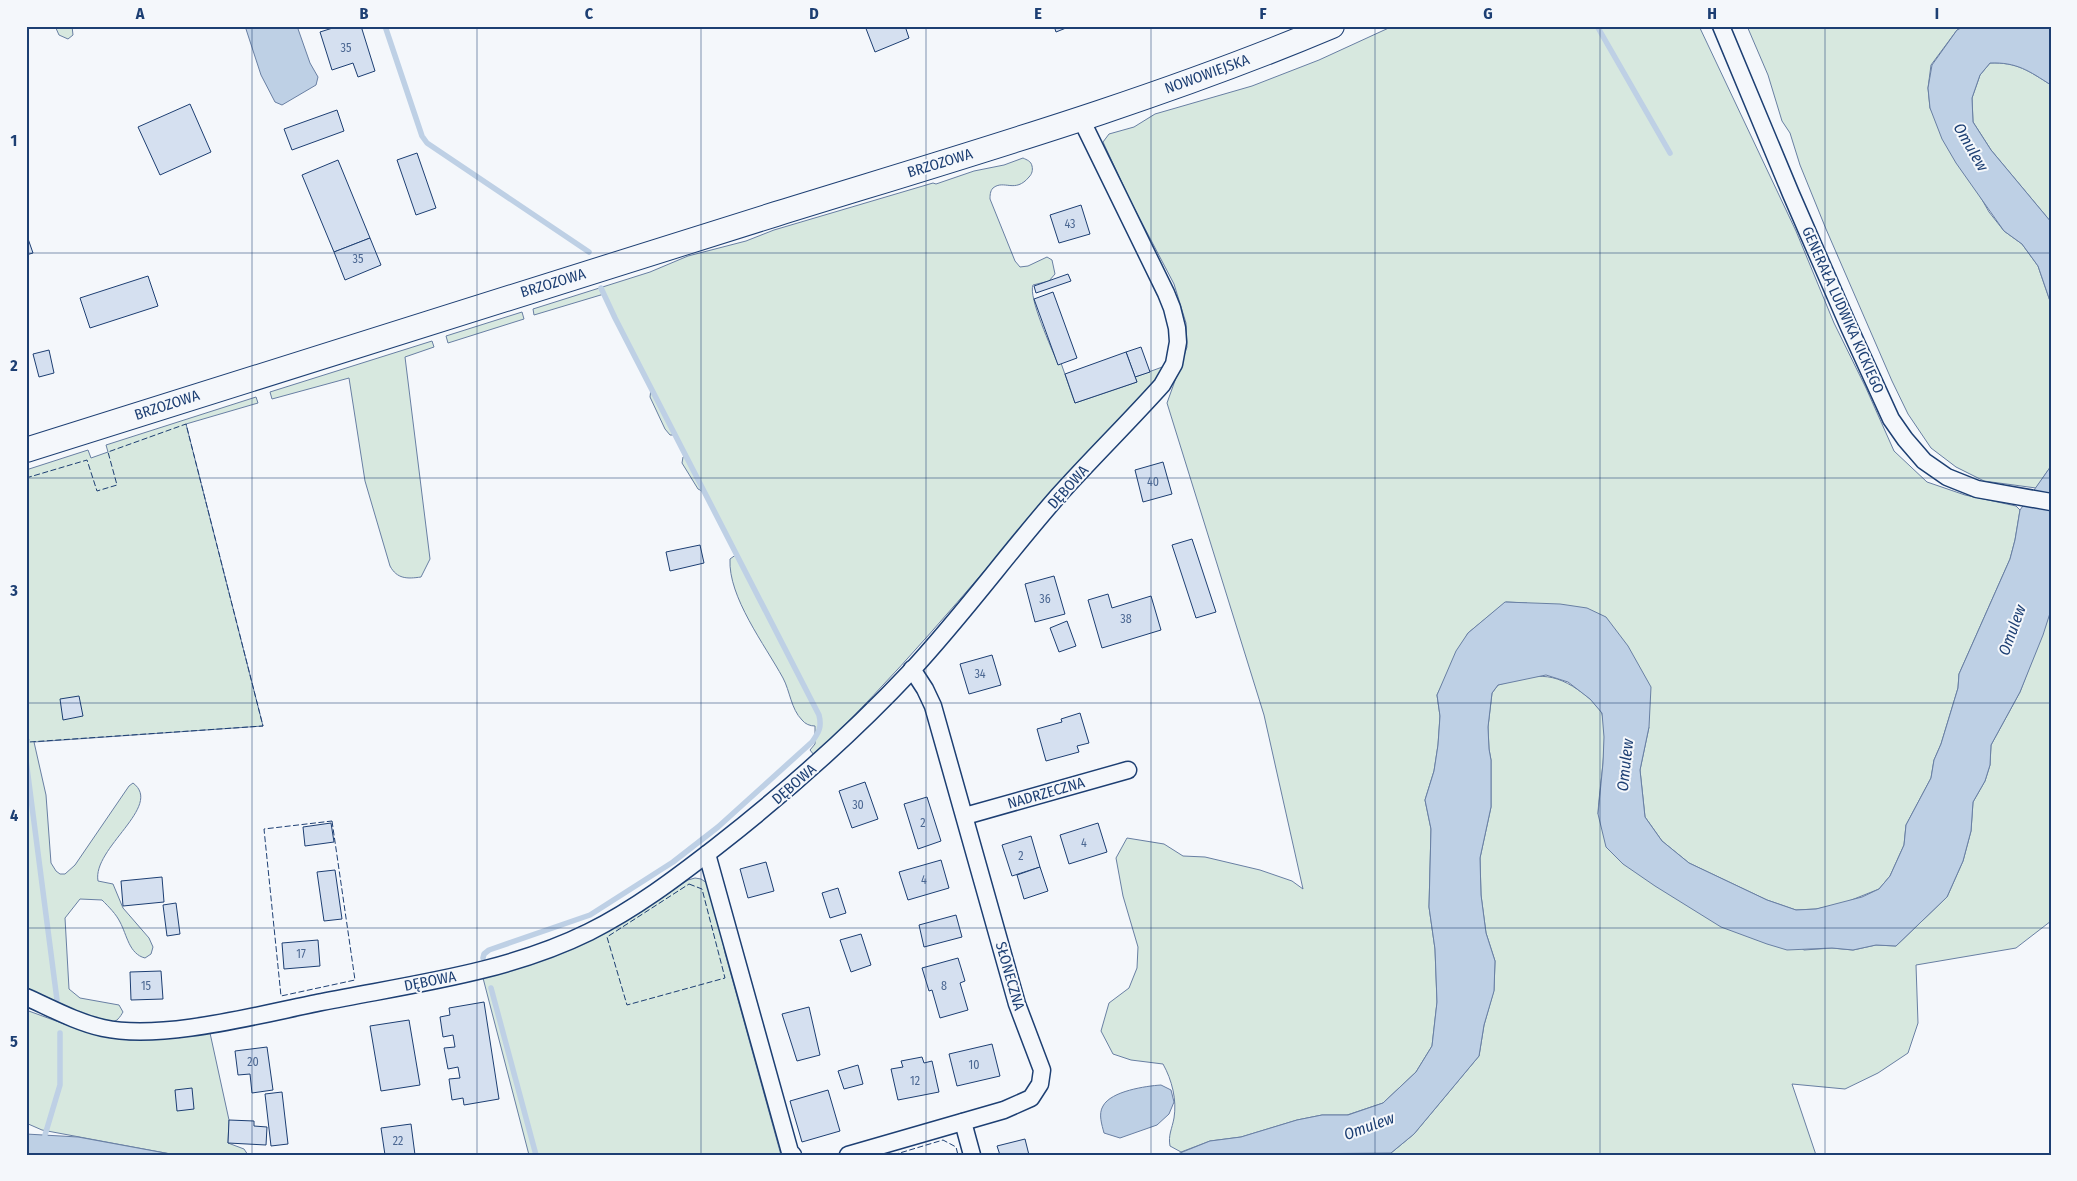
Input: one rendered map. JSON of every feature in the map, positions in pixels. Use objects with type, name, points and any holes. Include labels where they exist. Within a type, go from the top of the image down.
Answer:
[{"type":"main road","name":"NOWOWIEJSKA","points":[[1081,119],[1278,49],[1332,26]]},
{"type":"main road","name":"BRZOZOWA","points":[[26,450],[1081,119]]},
{"type":"street","name":"GENERAŁA LUDWIKA KICKIEGO","points":[[1721,26],[1791,194],[1892,419],[1905,439],[1924,461],[1948,477],[1977,489],[2051,502]]},
{"type":"street","name":"DĘBOWA","points":[[26,997],[93,1025],[109,1029],[146,1031],[199,1026],[447,978],[511,963],[589,932],[630,909],[707,854],[761,812],[809,771],[912,669],[1058,496],[1162,385],[1174,364],[1178,342],[1177,328],[1166,293],[1081,119]]},
{"type":"street","name":"SŁONECZNA","points":[[848,1155],[1004,1110],[1031,1098],[1040,1084],[1042,1070],[1017,1004],[933,706],[912,669]]},
{"type":"street","name":"NADRZECZNA","points":[[965,816],[1128,770]]},
{"type":"street","points":[[707,854],[790,1152],[793,1155]]},
{"type":"street","points":[[963,1122],[972,1155]]},
{"type":"shaded area","points":[[55,26],[72,26],[73,35],[68,39],[59,35]]},
{"type":"shaded area","points":[[1393,26],[1699,26],[1796,231],[1834,323],[1894,451],[1927,482],[1965,495],[2016,506],[2020,510],[2015,540],[2010,559],[1959,674],[1958,688],[1941,744],[1934,760],[1931,778],[1906,825],[1904,845],[1890,876],[1879,889],[1839,905],[1816,909],[1796,910],[1767,900],[1689,863],[1662,841],[1645,817],[1640,770],[1649,727],[1527,603],[1506,602],[1468,633],[1437,695],[1440,716],[1438,745],[1434,771],[1425,800],[1431,829],[1429,907],[1435,949],[1437,1002],[1432,1046],[1416,1072],[1383,1103],[1347,1115],[1322,1115],[1297,1120],[1241,1137],[1210,1141],[1181,1152],[1170,1146],[1175,1104],[1171,1083],[1163,1064],[1131,1060],[1113,1054],[1101,1031],[1109,1003],[1129,988],[1137,968],[1138,947],[1123,896],[1116,858],[1127,838],[1164,844],[1183,856],[1205,857],[1260,870],[1292,881],[1303,889],[1264,715],[1167,403],[1187,347],[1186,323],[1174,284],[1130,200],[1103,142],[1109,134],[1134,127],[1155,114],[1252,86],[1319,60]]},
{"type":"shaded area","points":[[1747,26],[1964,26],[1957,30],[1931,65],[1928,88],[1930,108],[1989,212],[2004,231],[2022,244],[2038,266],[2051,304],[2051,466],[2036,488],[1984,481],[1956,467],[1931,448],[1908,414],[1826,229],[1800,165],[1790,133],[1782,121],[1768,75]]},
{"type":"shaded area","points":[[1990,63],[2015,66],[2051,85],[2051,222],[1991,150],[1973,122],[1972,98],[1980,75]]},
{"type":"shaded area","points":[[1023,158],[1031,164],[1032,173],[1030,176],[1019,185],[1001,185],[993,188],[990,199],[1015,261],[1020,267],[1028,266],[1047,257],[1052,260],[1055,274],[1049,281],[1033,285],[1032,291],[1041,323],[1058,364],[1061,363],[1075,403],[1137,382],[1135,377],[1165,366],[1160,376],[1054,490],[902,665],[814,755],[810,750],[815,744],[815,726],[805,723],[798,716],[783,678],[741,605],[731,574],[730,559],[737,554],[706,493],[698,489],[682,463],[683,457],[686,455],[675,435],[670,435],[665,429],[650,397],[651,389],[604,294],[534,315],[533,309],[650,272],[688,256],[746,241],[774,230]]},
{"type":"shaded area","points":[[522,312],[524,319],[448,343],[446,336]]},
{"type":"shaded area","points":[[432,341],[434,347],[405,357],[430,559],[421,577],[407,578],[399,576],[390,566],[365,481],[349,378],[272,399],[270,392]]},
{"type":"shaded area","points":[[256,397],[258,403],[186,424],[263,726],[34,742],[46,795],[51,863],[60,874],[65,874],[75,865],[129,786],[133,783],[140,792],[140,803],[134,815],[105,855],[99,868],[98,881],[113,884],[123,908],[149,938],[153,947],[151,954],[145,958],[135,953],[118,919],[102,900],[80,899],[65,918],[69,989],[80,998],[119,1005],[123,1012],[115,1021],[103,1021],[68,1009],[26,987],[26,470],[88,450],[91,458],[108,452],[106,445]]},
{"type":"shaded area","points":[[2051,610],[2051,921],[2016,948],[1916,965],[1918,1023],[1908,1053],[1878,1073],[1845,1089],[1792,1084],[1816,1155],[1359,1155],[1366,1153],[1391,1153],[1414,1134],[1479,1056],[1484,1025],[1494,990],[1495,961],[1486,933],[1481,895],[1480,858],[1491,807],[1491,760],[1488,727],[1492,693],[1498,685],[1523,678],[1543,676],[1573,686],[1589,698],[1601,711],[1604,724],[1604,749],[1598,814],[1804,950],[1832,948],[1853,950],[1876,945],[1896,946],[1947,897],[1963,861],[1971,831],[1973,802],[1985,781],[1990,765],[1991,745],[2020,692]]},
{"type":"shaded area","points":[[695,878],[707,883],[715,905],[725,953],[781,1155],[529,1155],[483,978],[643,909],[688,880]]},
{"type":"shaded area","points":[[26,1010],[78,1029],[130,1040],[210,1033],[229,1120],[228,1143],[244,1149],[248,1155],[176,1155],[42,1130],[26,1123]]},
{"type":"water","points":[[245,26],[297,26],[310,63],[318,77],[316,85],[282,105],[275,102],[261,75]]},
{"type":"water","name":"Omulew","points":[[1965,26],[2051,26],[2051,85],[2015,66],[1990,63],[1980,75],[1972,98],[1973,122],[1991,150],[2051,222],[2051,304],[2038,266],[2022,244],[2004,231],[1956,163],[1942,139],[1930,108],[1928,88],[1932,65],[1957,30]]},
{"type":"water","name":"Omulew","points":[[2051,466],[2051,610],[2043,635],[2020,692],[1991,745],[1990,765],[1985,781],[1973,802],[1971,831],[1963,861],[1947,897],[1896,946],[1876,945],[1853,950],[1832,948],[1787,950],[1721,927],[1655,886],[1623,864],[1606,847],[1598,814],[1603,763],[1604,737],[1602,713],[1590,699],[1568,682],[1546,675],[1498,685],[1492,693],[1488,727],[1491,760],[1491,807],[1480,858],[1481,895],[1486,933],[1495,961],[1494,991],[1484,1025],[1479,1056],[1414,1134],[1391,1153],[1175,1155],[1210,1141],[1241,1137],[1297,1120],[1322,1115],[1348,1115],[1383,1103],[1416,1072],[1432,1046],[1437,1002],[1435,949],[1429,907],[1431,829],[1425,800],[1434,771],[1438,745],[1440,716],[1437,695],[1456,651],[1468,633],[1505,602],[1560,604],[1587,608],[1606,617],[1628,646],[1651,687],[1649,727],[1640,770],[1645,817],[1662,841],[1689,863],[1767,900],[1796,910],[1816,909],[1862,897],[1879,889],[1890,876],[1904,845],[1906,825],[1931,778],[1934,760],[1941,744],[1958,688],[1959,674],[2010,559],[2020,510]]},
{"type":"water","points":[[1161,1085],[1171,1090],[1174,1102],[1169,1114],[1157,1125],[1120,1138],[1104,1133],[1101,1112],[1107,1101],[1129,1090]]},
{"type":"water","points":[[26,1134],[78,1137],[176,1155],[26,1155]]},
{"type":"building","points":[[339,26],[361,26],[375,71],[358,77],[353,63],[332,70],[320,32]]},
{"type":"building","points":[[865,26],[905,26],[909,38],[875,52]]},
{"type":"building","points":[[1054,26],[1071,26],[1056,32]]},
{"type":"building","points":[[190,104],[211,152],[160,175],[138,127]]},
{"type":"building","points":[[337,110],[344,131],[292,150],[284,129]]},
{"type":"building","points":[[417,153],[436,208],[416,215],[397,160]]},
{"type":"building","points":[[338,160],[370,238],[334,252],[302,175]]},
{"type":"building","points":[[1081,205],[1090,234],[1059,243],[1050,215]]},
{"type":"building","points":[[26,233],[33,253],[26,255]]},
{"type":"building","points":[[370,238],[381,265],[345,280],[334,252]]},
{"type":"building","points":[[1068,274],[1071,281],[1036,293],[1034,286]]},
{"type":"building","points":[[148,276],[158,306],[90,328],[80,298]]},
{"type":"building","points":[[1053,292],[1077,358],[1058,365],[1034,299]]},
{"type":"building","points":[[1141,347],[1150,372],[1135,377],[1126,352]]},
{"type":"building","points":[[49,350],[54,373],[39,377],[33,354]]},
{"type":"building","points":[[1126,352],[1137,382],[1075,403],[1065,374]]},
{"type":"building","points":[[1163,462],[1172,494],[1143,502],[1135,470]]},
{"type":"building","points":[[1192,539],[1216,612],[1196,618],[1172,545]]},
{"type":"building","points":[[700,545],[704,563],[670,571],[666,552]]},
{"type":"building","points":[[1054,576],[1065,614],[1035,622],[1025,584]]},
{"type":"building","points":[[1108,594],[1112,608],[1151,596],[1161,630],[1102,648],[1088,600]]},
{"type":"building","points":[[1067,621],[1076,646],[1059,652],[1050,628]]},
{"type":"building","points":[[992,655],[1001,685],[969,694],[960,664]]},
{"type":"building","points":[[79,696],[83,716],[63,720],[60,699]]},
{"type":"building","points":[[1080,713],[1089,743],[1077,746],[1079,752],[1046,761],[1037,729],[1062,722],[1061,719]]},
{"type":"building","points":[[865,782],[878,819],[852,828],[839,791]]},
{"type":"building","points":[[927,797],[941,841],[918,849],[904,804]]},
{"type":"building","points":[[331,823],[334,842],[305,846],[303,827]]},
{"type":"building","points":[[1098,823],[1107,852],[1069,864],[1060,835]]},
{"type":"building","points":[[1031,836],[1040,867],[1012,876],[1002,845]]},
{"type":"building","points":[[941,860],[949,888],[908,900],[899,872]]},
{"type":"building","points":[[766,862],[774,891],[748,898],[740,869]]},
{"type":"building","points":[[1040,867],[1048,891],[1024,899],[1017,875]]},
{"type":"building","points":[[335,870],[342,919],[324,921],[317,872]]},
{"type":"building","points":[[162,877],[164,902],[123,906],[121,881]]},
{"type":"building","points":[[838,888],[846,913],[830,918],[822,893]]},
{"type":"building","points":[[176,903],[180,934],[167,936],[163,905]]},
{"type":"building","points":[[956,915],[962,937],[924,947],[919,925]]},
{"type":"building","points":[[861,934],[871,965],[851,972],[840,940]]},
{"type":"building","points":[[318,940],[320,966],[284,969],[282,943]]},
{"type":"building","points":[[958,958],[965,981],[960,983],[968,1010],[940,1018],[932,990],[929,991],[922,968]]},
{"type":"building","points":[[161,971],[163,999],[131,1000],[130,972]]},
{"type":"building","points":[[484,1002],[499,1099],[464,1105],[463,1098],[452,1100],[449,1079],[460,1078],[458,1067],[448,1069],[444,1048],[455,1047],[453,1035],[443,1037],[440,1017],[450,1015],[449,1008]]},
{"type":"building","points":[[809,1007],[820,1055],[797,1061],[782,1014]]},
{"type":"building","points":[[409,1020],[420,1085],[381,1091],[370,1026]]},
{"type":"building","points":[[992,1044],[1000,1076],[957,1086],[949,1054]]},
{"type":"building","points":[[267,1047],[273,1090],[252,1093],[250,1074],[238,1075],[235,1051]]},
{"type":"building","points":[[922,1057],[924,1063],[932,1061],[939,1092],[898,1100],[891,1069],[903,1067],[901,1061]]},
{"type":"building","points":[[858,1065],[863,1084],[844,1089],[838,1071]]},
{"type":"building","points":[[192,1088],[194,1109],[177,1111],[175,1090]]},
{"type":"building","points":[[828,1090],[840,1131],[802,1142],[790,1101]]},
{"type":"building","points":[[282,1092],[288,1144],[271,1146],[265,1094]]},
{"type":"building","points":[[229,1120],[254,1121],[254,1126],[267,1127],[266,1145],[228,1143]]},
{"type":"building","points":[[411,1124],[415,1155],[385,1155],[381,1128]]},
{"type":"building","points":[[1025,1139],[1029,1155],[1000,1155],[997,1146]]},
{"type":"waterway","points":[[385,26],[422,136],[427,143],[589,252]]},
{"type":"waterway","points":[[1597,26],[1670,153]]},
{"type":"waterway","points":[[483,958],[484,954],[489,950],[590,915],[673,862],[718,827],[812,742],[820,726],[819,715],[601,288]]},
{"type":"waterway","points":[[26,760],[57,1000]]},
{"type":"waterway","points":[[491,988],[536,1155]]},
{"type":"waterway","points":[[45,1135],[60,1085],[60,1033]]},
{"type":"fence","points":[[26,478],[87,460],[97,491],[117,485],[108,452],[186,424],[263,726],[29,742],[26,721]]},
{"type":"fence","points":[[332,821],[355,980],[281,996],[264,829],[332,821]]},
{"type":"fence","points":[[689,884],[702,889],[725,978],[627,1005],[607,937],[689,884]]},
{"type":"fence","points":[[893,1155],[943,1140],[956,1147],[958,1155]]}]
